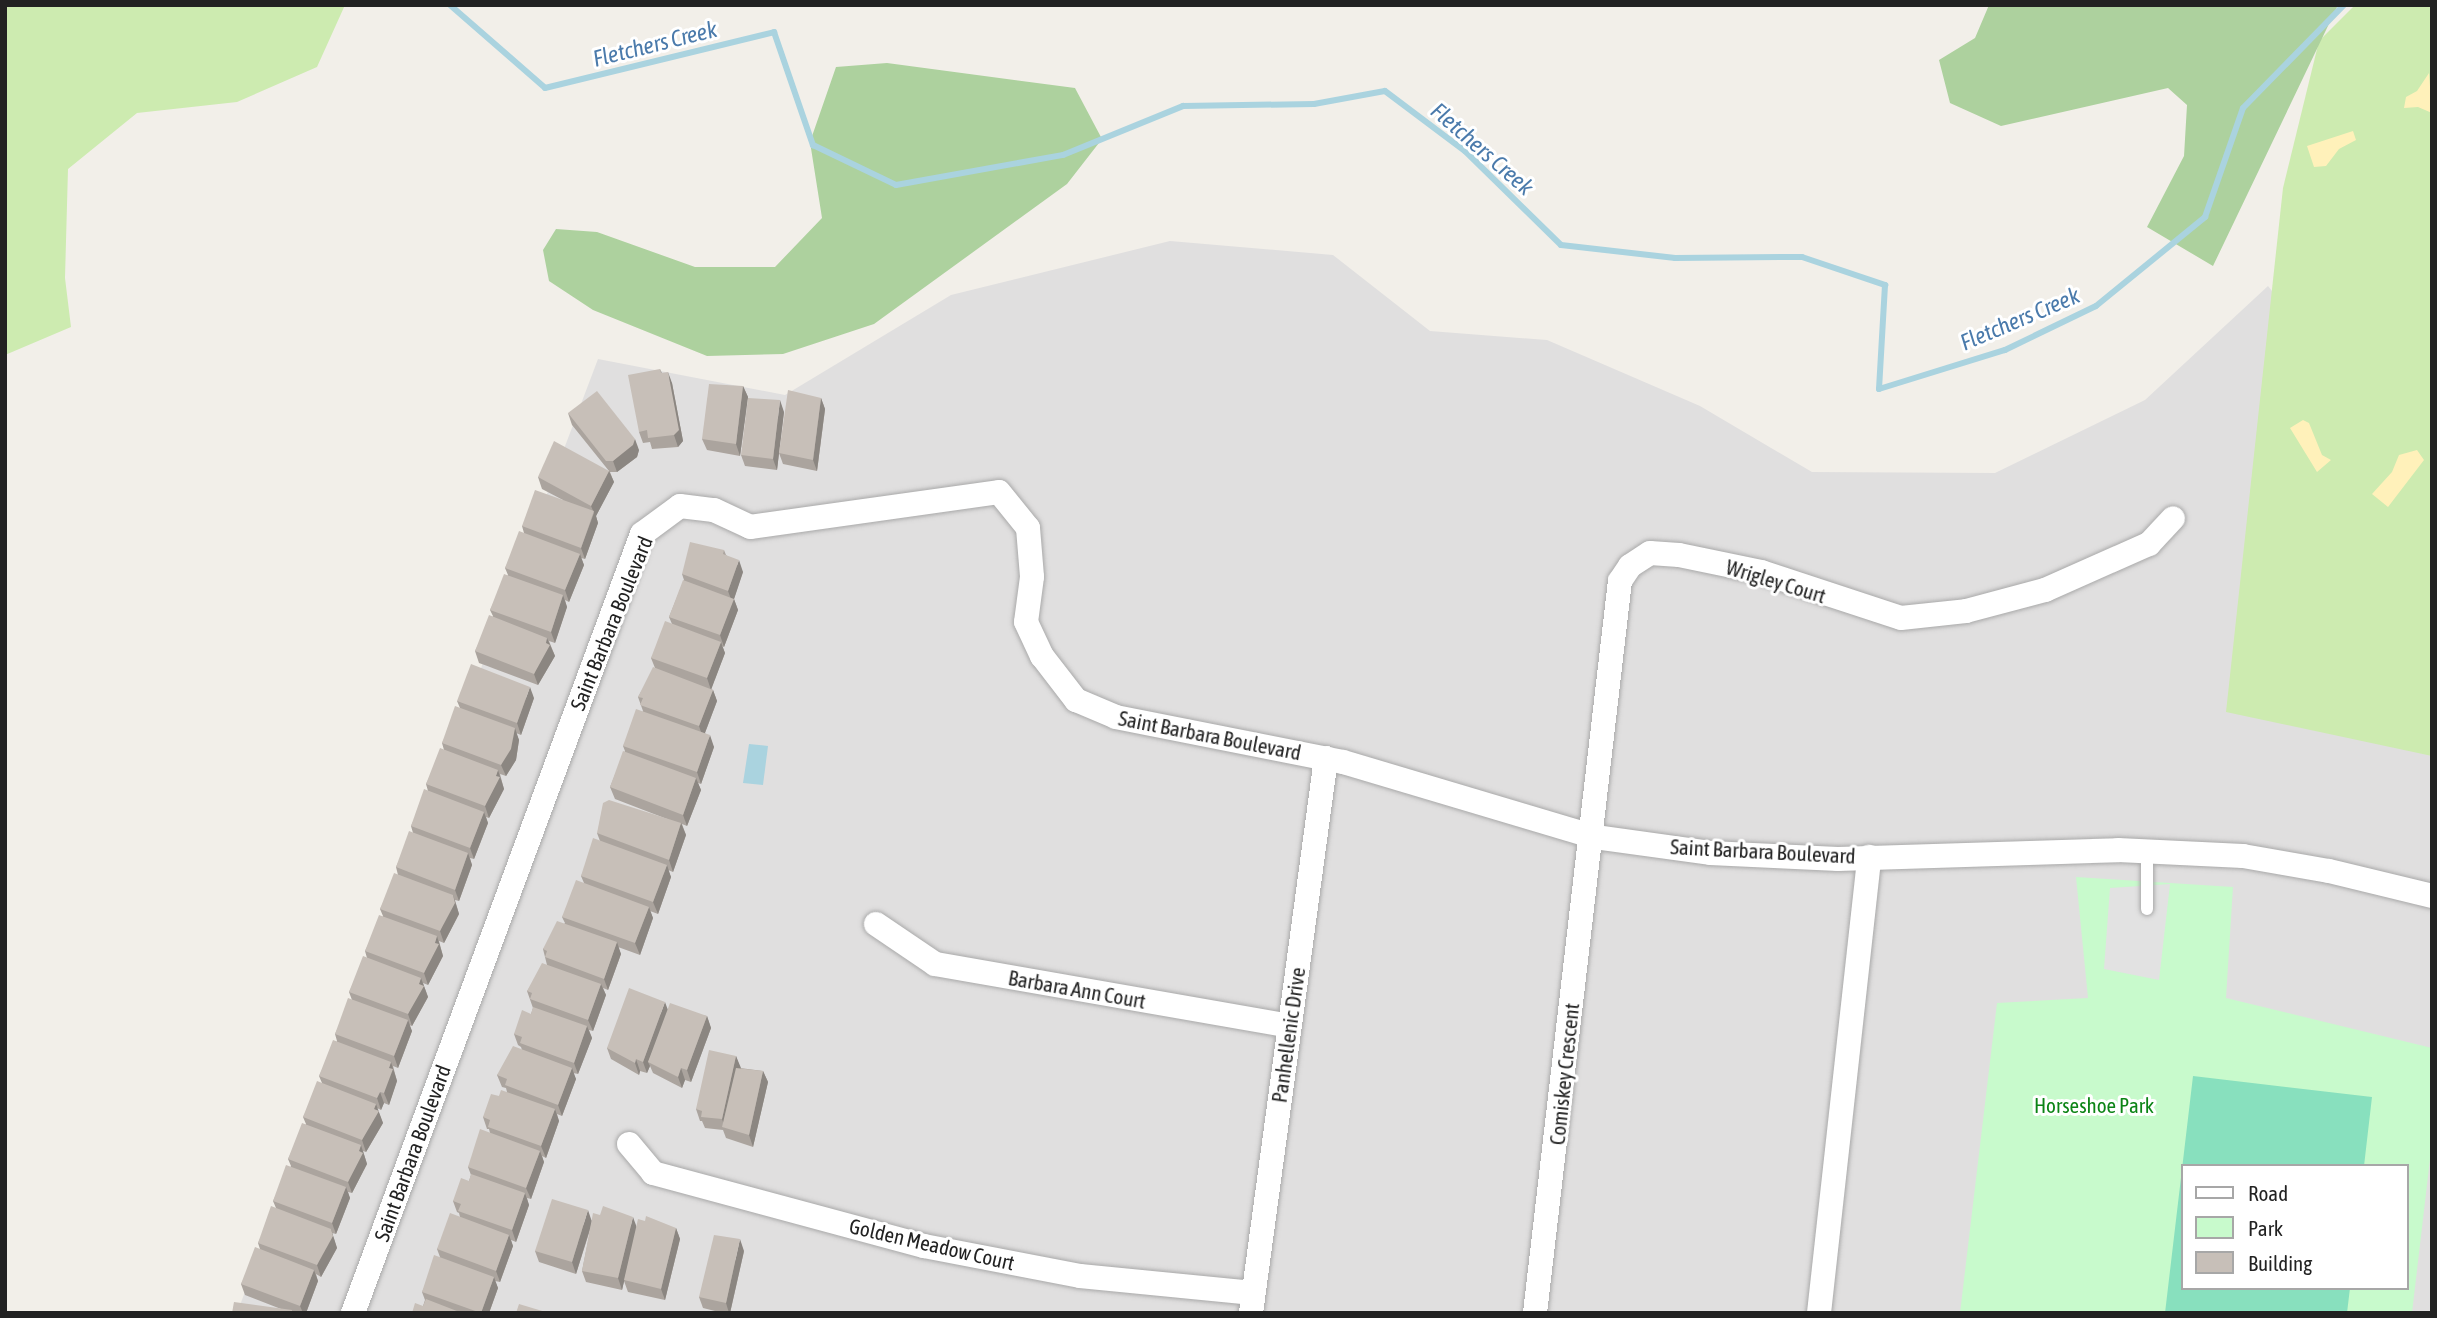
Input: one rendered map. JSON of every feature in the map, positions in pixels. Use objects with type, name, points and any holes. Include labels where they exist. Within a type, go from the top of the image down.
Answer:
[{"type":"street","name":"Saint Barbara Boulevard","points":[[353,1313],[642,534],[680,506],[714,510],[750,527],[999,492],[1028,528],[1032,577],[1026,622],[1042,656],[1076,700],[1115,717],[1326,758],[1591,836],[1710,853],[1869,857],[2147,852],[2277,861],[2432,896]]},
{"type":"street","name":"Wrigley Court","points":[[1591,836],[1620,581],[1630,566],[1650,553],[1761,572],[1901,618],[1966,611],[2045,590],[2149,544],[2174,518]]},
{"type":"street","name":"Panhellenic Drive","points":[[1252,1303],[1326,758]]},
{"type":"street","name":"Comiskey Crescent","points":[[1535,1313],[1591,836]]},
{"type":"street","points":[[1819,1313],[1869,857]]},
{"type":"street","name":"Barbara Ann Court","points":[[876,924],[935,964],[1289,1026]]},
{"type":"street","name":"Golden Meadow Court","points":[[629,1144],[653,1173],[924,1246],[1080,1276],[1252,1303]]},
{"type":"lane","points":[[2147,852],[2147,909]]},
{"type":"shaded area","points":[[1170,241],[1333,255],[1430,331],[1547,340],[1700,406],[1812,472],[1995,473],[2145,400],[2268,286],[2305,333],[2432,740],[2432,1313],[237,1313],[598,359],[785,395],[951,295]]},
{"type":"shaded area","points":[[2170,884],[2159,980],[2104,969],[2110,888]]},
{"type":"green space","points":[[5,5],[345,5],[317,67],[237,102],[137,113],[68,169],[65,278],[71,327],[5,355]]},
{"type":"green space","points":[[1989,5],[2338,5],[2213,266],[2147,227],[2184,156],[2187,105],[2168,88],[2001,126],[1950,103],[1939,60],[1975,38]]},
{"type":"green space","points":[[2355,5],[2432,5],[2432,756],[2226,712],[2283,188],[2319,41]]},
{"type":"green space","points":[[887,63],[1075,88],[1102,139],[1067,184],[874,324],[783,354],[707,356],[593,310],[549,281],[543,250],[556,229],[597,232],[695,267],[775,267],[822,218],[810,142],[836,67]]},
{"type":"green space","name":"Horseshoe Park","points":[[2076,877],[2233,887],[2226,998],[2432,1048],[2432,1142],[2412,1313],[1960,1313],[1997,1003],[2088,998]]},
{"type":"green space","points":[[2193,1076],[2372,1097],[2364,1164],[2183,1164]]},
{"type":"green space","points":[[2182,1169],[2182,1290],[2350,1290],[2347,1313],[2165,1313]]},
{"type":"sand","points":[[2429,73],[2432,113],[2418,107],[2404,108],[2406,97],[2417,91]]},
{"type":"sand","points":[[2353,131],[2356,140],[2339,149],[2326,166],[2314,167],[2307,146]]},
{"type":"sand","points":[[2303,420],[2309,423],[2322,455],[2331,460],[2317,472],[2290,428]]},
{"type":"sand","points":[[2417,450],[2424,460],[2388,507],[2372,494],[2392,472],[2399,455]]},
{"type":"water","points":[[749,744],[768,746],[763,785],[743,783]]},
{"type":"building","points":[[660,369],[661,373],[668,372],[679,430],[674,435],[648,438],[647,430],[639,432],[628,375]]},
{"type":"building","points":[[709,384],[743,386],[736,444],[702,439]]},
{"type":"building","points":[[788,390],[821,398],[813,460],[779,453]]},
{"type":"building","points":[[597,391],[635,439],[633,445],[613,461],[606,461],[568,413]]},
{"type":"building","points":[[748,398],[780,400],[773,459],[741,455]]},
{"type":"building","points":[[554,441],[609,471],[591,506],[538,477]]},
{"type":"building","points":[[535,490],[594,511],[581,548],[522,526]]},
{"type":"building","points":[[519,531],[580,554],[565,590],[505,568]]},
{"type":"building","points":[[690,542],[724,550],[723,554],[739,560],[728,591],[682,574]]},
{"type":"building","points":[[504,574],[563,595],[551,632],[490,610]]},
{"type":"building","points":[[683,580],[734,599],[720,635],[669,617]]},
{"type":"building","points":[[489,615],[547,638],[546,643],[550,645],[534,674],[475,651]]},
{"type":"building","points":[[665,621],[721,642],[707,678],[651,658]]},
{"type":"building","points":[[471,664],[530,687],[517,723],[457,701]]},
{"type":"building","points":[[653,667],[713,690],[699,726],[640,705],[643,698],[638,697]]},
{"type":"building","points":[[455,706],[515,728],[511,749],[501,765],[442,743]]},
{"type":"building","points":[[636,709],[710,735],[697,772],[623,746]]},
{"type":"building","points":[[440,748],[498,770],[496,776],[500,777],[485,806],[426,784]]},
{"type":"building","points":[[623,751],[696,778],[683,815],[610,787]]},
{"type":"building","points":[[424,789],[484,812],[470,848],[411,826]]},
{"type":"building","points":[[609,800],[681,823],[669,860],[597,833],[603,803]]},
{"type":"building","points":[[409,831],[468,853],[455,890],[396,867]]},
{"type":"building","points":[[593,838],[667,865],[653,902],[581,876]]},
{"type":"building","points":[[394,873],[453,895],[455,903],[440,931],[380,909]]},
{"type":"building","points":[[576,880],[649,907],[635,943],[562,917]]},
{"type":"building","points":[[379,915],[437,936],[435,943],[439,944],[424,973],[365,951]]},
{"type":"building","points":[[557,921],[617,942],[604,979],[545,957],[547,951],[543,949]]},
{"type":"building","points":[[363,956],[421,978],[419,984],[424,986],[408,1014],[349,992]]},
{"type":"building","points":[[542,963],[601,984],[588,1020],[530,999],[532,993],[527,991]]},
{"type":"building","points":[[629,988],[665,1002],[643,1062],[636,1059],[635,1063],[607,1048]]},
{"type":"building","points":[[348,998],[408,1020],[394,1056],[335,1034]]},
{"type":"building","points":[[670,1003],[707,1016],[687,1070],[681,1068],[678,1077],[648,1062]]},
{"type":"building","points":[[533,1007],[587,1026],[574,1063],[520,1043],[522,1037],[514,1034],[522,1010],[531,1014]]},
{"type":"building","points":[[333,1040],[391,1062],[389,1068],[393,1069],[384,1093],[380,1092],[377,1098],[319,1076]]},
{"type":"building","points":[[513,1046],[572,1068],[558,1105],[505,1085],[507,1079],[497,1075]]},
{"type":"building","points":[[709,1050],[736,1056],[722,1119],[701,1117],[702,1111],[696,1109]]},
{"type":"building","points":[[736,1068],[763,1071],[749,1135],[722,1127]]},
{"type":"building","points":[[317,1081],[376,1104],[374,1109],[379,1111],[362,1140],[303,1117]]},
{"type":"building","points":[[501,1090],[555,1109],[541,1146],[488,1127],[490,1120],[483,1117],[491,1094],[499,1096]]},
{"type":"building","points":[[302,1123],[361,1145],[359,1151],[363,1153],[348,1182],[288,1159]]},
{"type":"building","points":[[480,1129],[540,1151],[526,1188],[468,1167]]},
{"type":"building","points":[[286,1165],[346,1187],[332,1223],[273,1201]]},
{"type":"building","points":[[471,1174],[525,1193],[512,1230],[458,1211],[461,1204],[453,1201],[461,1178],[469,1181]]},
{"type":"building","points":[[552,1199],[588,1210],[572,1262],[535,1251]]},
{"type":"building","points":[[271,1206],[331,1229],[333,1236],[317,1265],[258,1243]]},
{"type":"building","points":[[603,1206],[633,1217],[618,1278],[582,1271],[593,1213],[600,1215]]},
{"type":"building","points":[[450,1213],[509,1235],[496,1271],[437,1249]]},
{"type":"building","points":[[646,1216],[676,1228],[661,1289],[624,1280],[638,1219],[645,1221]]},
{"type":"building","points":[[714,1235],[740,1239],[726,1303],[699,1297]]},
{"type":"building","points":[[255,1247],[314,1270],[300,1306],[241,1284]]},
{"type":"building","points":[[434,1255],[494,1277],[481,1313],[422,1292]]},
{"type":"building","points":[[426,1299],[462,1313],[412,1313],[415,1303],[423,1306]]},
{"type":"building","points":[[234,1302],[292,1310],[292,1313],[232,1313]]},
{"type":"building","points":[[519,1304],[549,1313],[516,1313]]},
{"type":"waterway","name":"Fletchers Creek","points":[[450,5],[545,88],[774,32],[813,145],[896,185],[1063,155],[1183,106],[1314,104],[1385,91],[1465,151],[1561,245],[1675,258],[1802,257],[1885,285],[1879,389],[2005,350],[2096,306],[2205,217],[2243,108],[2344,5]]}]
